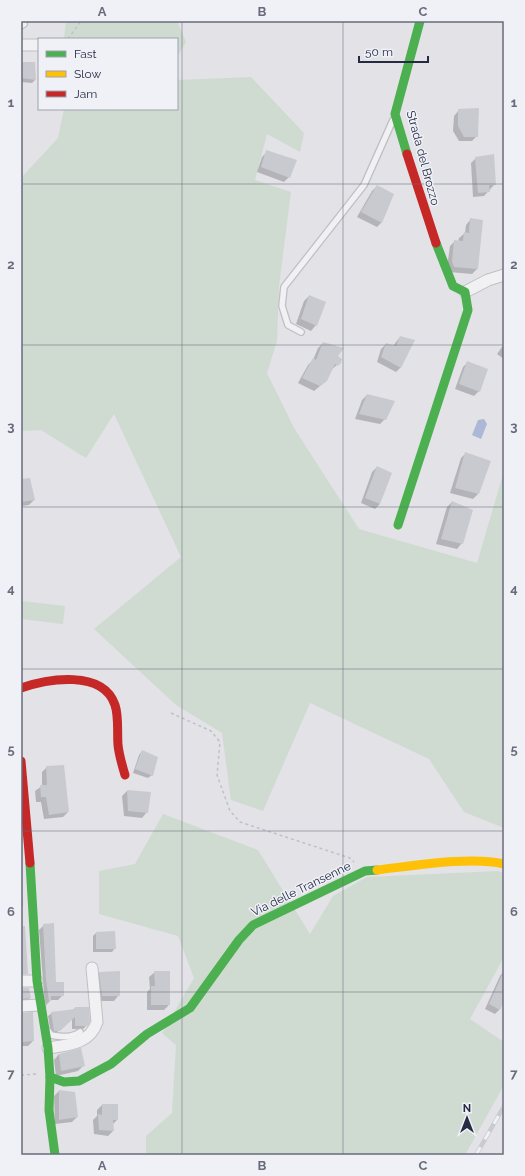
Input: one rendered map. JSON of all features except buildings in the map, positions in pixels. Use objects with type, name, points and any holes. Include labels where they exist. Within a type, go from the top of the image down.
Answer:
[{"type":"street","name":"Strada del Brozzo","points":[[420,21],[396,114],[421,200],[444,266],[453,286],[465,292]]},
{"type":"street","points":[[21,45],[38,45]]},
{"type":"street","points":[[398,524],[468,310],[465,292],[488,280],[504,274]]},
{"type":"street","points":[[21,688],[46,680],[64,679],[83,680],[105,690],[115,702],[119,752],[125,775]]},
{"type":"street","points":[[21,761],[34,915],[36,980],[48,1048],[50,1077],[49,1110],[55,1155]]},
{"type":"street","name":"Via delle Transenne","points":[[50,1077],[64,1082],[79,1081],[111,1064],[147,1034],[190,1008],[239,940],[253,925],[365,871],[454,862],[496,862],[504,864]]},
{"type":"street","points":[[48,1048],[76,1044],[88,1038],[95,1030],[97,1022],[92,968]]},
{"type":"street","points":[[21,981],[36,980]]},
{"type":"street","points":[[21,1006],[40,1005]]},
{"type":"lane","points":[[301,332],[288,325],[282,306],[284,287],[364,185],[396,114]]},
{"type":"lane","points":[[44,1027],[52,1036],[73,1036],[80,1032]]},
{"type":"path","points":[[69,38],[81,21]]},
{"type":"path","points":[[171,713],[211,731],[220,742],[217,775],[230,811],[240,822],[350,858],[365,871]]},
{"type":"path","points":[[21,1075],[38,1074]]},
{"type":"shaded area","points":[[66,21],[177,21],[186,42],[178,55],[178,38],[64,38]]},
{"type":"shaded area","points":[[251,77],[304,133],[300,152],[267,134],[255,180],[291,192],[279,286],[277,341],[267,373],[294,428],[359,529],[477,563],[504,471],[504,828],[464,812],[429,759],[310,703],[263,811],[231,800],[222,733],[176,705],[94,629],[181,557],[114,414],[86,458],[41,430],[21,431],[21,178],[58,138],[64,110],[178,110],[178,80]]},
{"type":"shaded area","points":[[21,601],[65,606],[63,624],[21,619]]},
{"type":"shaded area","points":[[163,814],[258,850],[310,934],[333,896],[367,877],[498,871],[504,873],[504,957],[470,1019],[504,1042],[504,1085],[465,1155],[146,1155],[146,1136],[172,1113],[176,1045],[162,1033],[194,978],[178,936],[99,914],[99,871],[135,864]]},
{"type":"water","points":[[484,419],[487,424],[481,439],[472,435],[478,420]]},
{"type":"railway","points":[[476,1155],[504,1106]]},
{"type":"traffic: fast","points":[[407,154],[395,114],[420,21]]},
{"type":"traffic: fast","points":[[398,525],[468,310],[465,292],[453,286],[436,243]]},
{"type":"traffic: fast","points":[[30,863],[37,981],[48,1048],[50,1077],[49,1110],[55,1155]]},
{"type":"traffic: fast","points":[[50,1077],[64,1082],[79,1081],[111,1064],[147,1034],[190,1008],[239,940],[253,925],[365,871],[377,870]]},
{"type":"traffic: slow","points":[[377,870],[458,861],[504,864]]},
{"type":"traffic: jam","points":[[407,154],[436,243]]},
{"type":"traffic: jam","points":[[21,688],[45,682],[73,680],[87,681],[99,686],[109,694],[116,710],[118,749],[125,775]]},
{"type":"traffic: jam","points":[[21,761],[30,863]]}]
